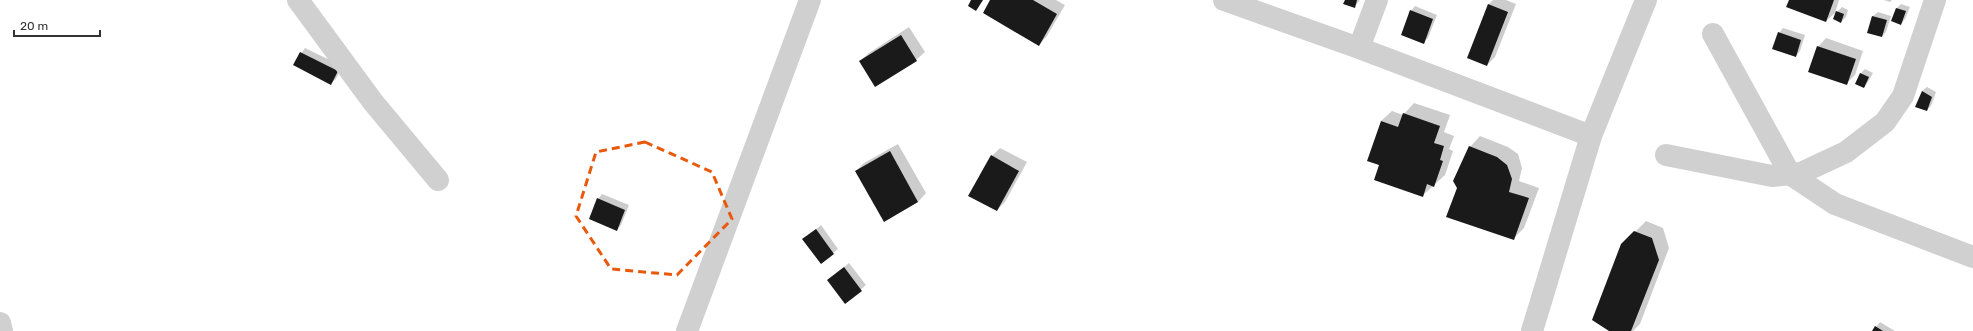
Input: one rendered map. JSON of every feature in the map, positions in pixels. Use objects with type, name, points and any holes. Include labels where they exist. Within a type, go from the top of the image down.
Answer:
[{"type":"street","points":[[298,0],[373,102],[438,180]]},
{"type":"street","points":[[687,331],[810,0]]},
{"type":"street","points":[[1224,0],[1359,48],[1591,136]]},
{"type":"street","points":[[1359,48],[1377,0]]},
{"type":"street","points":[[1532,331],[1591,136],[1646,0]]},
{"type":"street","points":[[1666,155],[1772,176],[1801,173],[1846,152],[1884,122],[1903,96],[1935,0]]},
{"type":"street","points":[[1713,34],[1790,174],[1835,204],[1973,257]]},
{"type":"street","points":[[0,324],[2,331]]},
{"type":"highlighted area","points":[[645,142],[712,172],[732,219],[677,275],[611,269],[576,216],[596,152]]},
{"type":"building","points":[[971,0],[983,0],[976,11],[968,6]]},
{"type":"building","points":[[990,0],[1033,0],[1057,14],[1039,46],[983,13]]},
{"type":"building","points":[[1345,0],[1357,0],[1355,8],[1343,4]]},
{"type":"building","points":[[1789,0],[1834,0],[1826,22],[1786,7]]},
{"type":"building","points":[[1488,4],[1508,12],[1487,66],[1467,58]]},
{"type":"building","points":[[1896,8],[1906,11],[1901,25],[1891,21]]},
{"type":"building","points":[[1410,10],[1433,19],[1424,44],[1401,35]]},
{"type":"building","points":[[1836,11],[1844,14],[1841,23],[1833,19]]},
{"type":"building","points":[[1872,16],[1887,20],[1882,37],[1867,33]]},
{"type":"building","points":[[1778,32],[1801,40],[1796,57],[1772,49]]},
{"type":"building","points":[[901,35],[917,61],[875,87],[859,61]]},
{"type":"building","points":[[1817,46],[1856,59],[1847,85],[1808,72]]},
{"type":"building","points":[[300,52],[338,71],[331,85],[293,65]]},
{"type":"building","points":[[1860,73],[1869,77],[1864,88],[1855,84]]},
{"type":"building","points":[[1922,91],[1932,97],[1927,111],[1915,107]]},
{"type":"building","points":[[1403,113],[1440,126],[1434,143],[1444,146],[1440,160],[1443,161],[1434,187],[1427,184],[1423,197],[1374,180],[1379,165],[1367,161],[1381,121],[1398,127]]},
{"type":"building","points":[[1469,146],[1497,157],[1507,165],[1512,179],[1509,192],[1529,198],[1514,240],[1446,217],[1457,188],[1453,181]]},
{"type":"building","points":[[890,151],[918,202],[884,222],[855,171]]},
{"type":"building","points":[[991,155],[1019,171],[997,211],[968,196]]},
{"type":"building","points":[[597,198],[625,210],[617,231],[589,219]]},
{"type":"building","points":[[816,229],[834,254],[821,264],[802,239]]},
{"type":"building","points":[[1634,231],[1652,238],[1659,260],[1631,331],[1609,331],[1592,320],[1621,244]]},
{"type":"building","points":[[844,267],[862,291],[845,304],[827,280]]},
{"type":"building","points":[[1875,326],[1883,331],[1872,331]]}]
